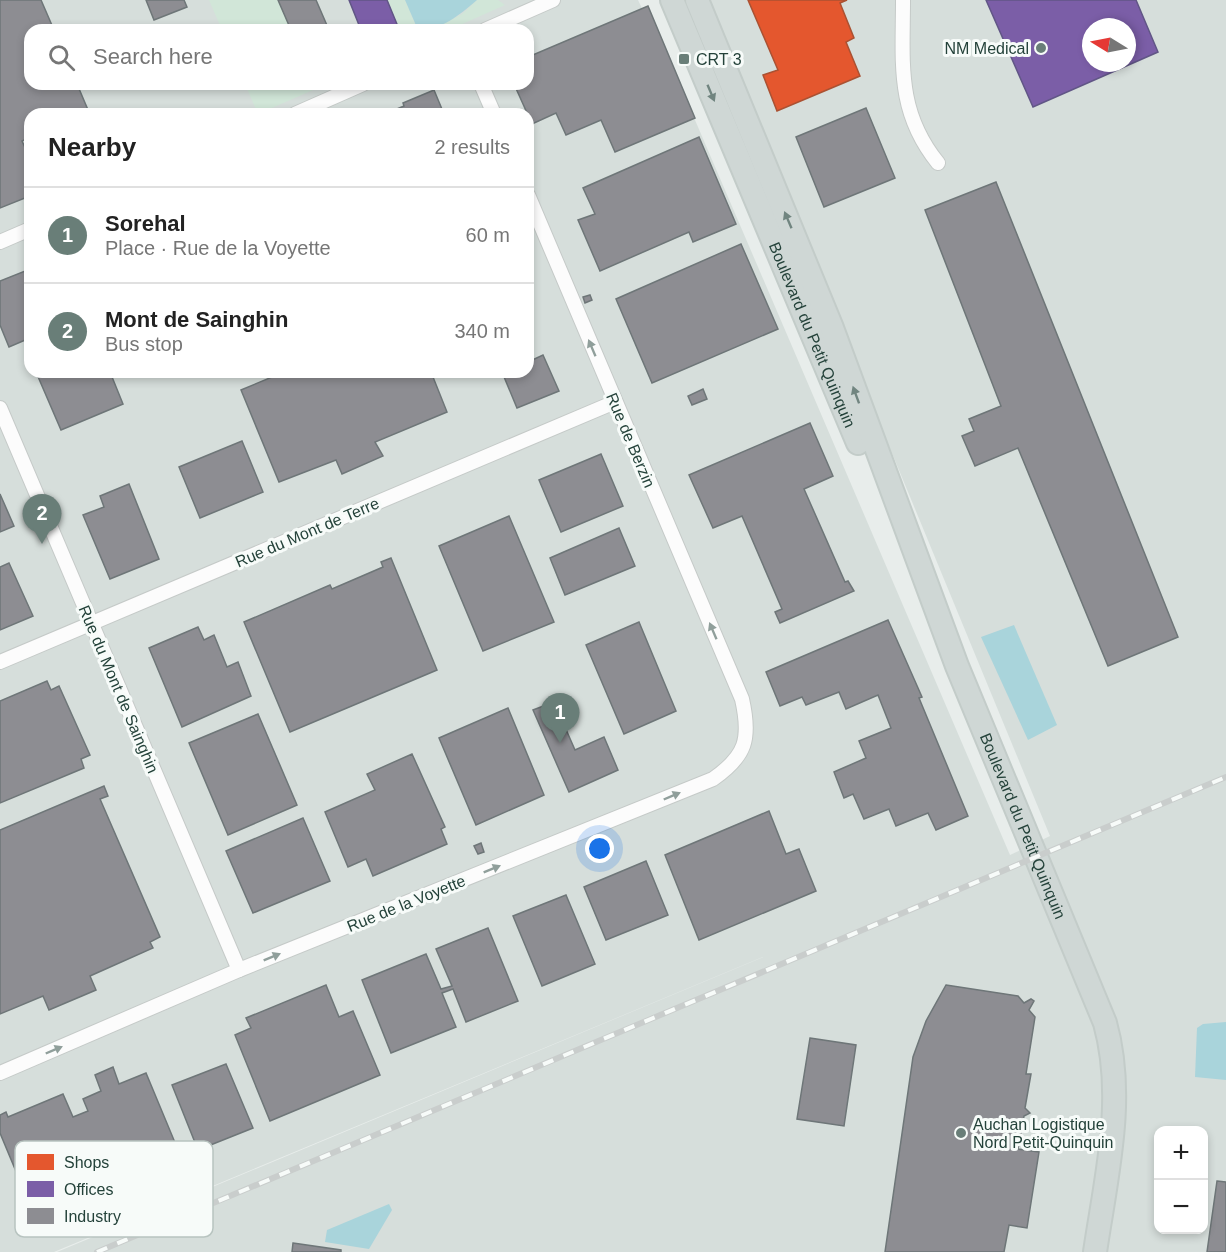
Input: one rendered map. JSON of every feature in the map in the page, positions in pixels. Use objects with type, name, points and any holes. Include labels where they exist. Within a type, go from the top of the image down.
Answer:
[{"type":"main road","name":"Boulevard du Petit Quinquin","points":[[697,0],[832,328],[957,666]]},
{"type":"main road","name":"Boulevard du Petit Quinquin","points":[[672,2],[895,530],[957,666],[1091,985],[1110,1040],[1115,1081],[1112,1137],[1095,1252]]},
{"type":"main road","name":"Boulevard du Petit Quinquin","points":[[1083,1252],[1105,1088],[1104,1051],[1091,985]]},
{"type":"street","points":[[499,24],[553,0]]},
{"type":"street","points":[[707,0],[731,56],[737,95]]},
{"type":"street","points":[[903,0],[905,99],[917,131],[938,163]]},
{"type":"street","points":[[309,108],[349,90]]},
{"type":"street","points":[[484,90],[491,108]]},
{"type":"street","name":"Rue de Berzin","points":[[534,209],[736,684]]},
{"type":"street","points":[[0,242],[24,232]]},
{"type":"street","name":"Rue du Mont de Terre","points":[[0,662],[615,402]]},
{"type":"street","name":"Rue du Mont de Sainghin","points":[[0,408],[238,970]]},
{"type":"street","name":"Rue de la Voyette","points":[[0,1073],[238,970],[713,779],[733,765],[741,753],[747,735],[746,718],[736,684]]},
{"type":"shaded area","points":[[0,0],[638,0],[692,113],[1010,855],[1050,836],[705,0],[1226,0],[1226,1252],[57,1252],[93,1237],[213,1237],[213,1187],[811,937],[213,1186],[213,1141],[15,1141],[15,1237],[90,1237],[54,1252],[0,1252]]},
{"type":"green space","points":[[209,0],[278,0],[288,24],[219,24]]},
{"type":"green space","points":[[387,0],[405,0],[415,24],[397,24]]},
{"type":"green space","points":[[477,0],[498,0],[505,5],[462,24],[443,24],[462,14]]},
{"type":"green space","points":[[248,90],[313,90],[272,108],[255,108]]},
{"type":"water","points":[[405,0],[477,0],[457,16],[442,24],[415,24]]},
{"type":"water","points":[[1014,625],[1057,725],[1028,740],[981,637]]},
{"type":"water","points":[[1226,1022],[1226,1080],[1195,1077],[1197,1028],[1203,1024]]},
{"type":"water","points":[[389,1204],[392,1210],[369,1249],[325,1242],[327,1230]]},
{"type":"building: Shops","points":[[748,0],[847,0],[840,3],[854,38],[846,42],[860,76],[777,111],[763,75],[778,70]]},
{"type":"building: Offices","points":[[349,0],[387,0],[397,24],[359,24]]},
{"type":"building: Offices","points":[[986,0],[1136,0],[1158,52],[1136,62],[1136,18],[1082,18],[1082,72],[1113,72],[1033,107]]},
{"type":"building: Industry","points":[[0,0],[41,0],[51,24],[24,24],[24,90],[80,90],[87,108],[24,108],[24,140],[22,141],[24,145],[24,198],[0,208]]},
{"type":"building: Industry","points":[[146,0],[184,0],[187,7],[154,20]]},
{"type":"building: Industry","points":[[278,0],[316,0],[326,24],[288,24]]},
{"type":"building: Industry","points":[[648,6],[695,118],[615,152],[601,120],[566,135],[556,113],[534,123],[534,108],[525,108],[517,90],[534,90],[534,54]]},
{"type":"building: Industry","points":[[434,90],[442,108],[399,108],[404,106],[403,103]]},
{"type":"building: Industry","points":[[866,108],[895,178],[824,207],[796,137]]},
{"type":"building: Industry","points":[[699,137],[736,224],[693,242],[689,232],[600,271],[578,220],[595,214],[583,188]]},
{"type":"building: Industry","points":[[996,182],[1178,637],[1108,666],[1018,448],[975,466],[962,436],[974,431],[969,419],[1001,406],[925,210]]},
{"type":"building: Industry","points":[[741,244],[778,329],[652,383],[616,299]]},
{"type":"building: Industry","points":[[24,271],[24,341],[9,347],[0,325],[0,281]]},
{"type":"building: Industry","points":[[590,295],[592,300],[585,303],[583,297]]},
{"type":"building: Industry","points":[[543,355],[559,391],[517,408],[504,378],[534,378],[534,359]]},
{"type":"building: Industry","points":[[39,378],[112,378],[123,404],[61,430]]},
{"type":"building: Industry","points":[[270,378],[433,378],[447,412],[375,442],[383,456],[342,474],[336,460],[279,482],[241,390]]},
{"type":"building: Industry","points":[[703,389],[707,399],[692,405],[688,396]]},
{"type":"building: Industry","points":[[810,423],[833,476],[804,489],[845,582],[848,581],[854,591],[780,623],[775,612],[782,609],[742,516],[713,528],[689,475]]},
{"type":"building: Industry","points":[[242,441],[263,492],[200,518],[179,467]]},
{"type":"building: Industry","points":[[601,454],[623,506],[561,532],[539,480]]},
{"type":"building: Industry","points":[[129,484],[159,559],[110,579],[83,515],[104,507],[100,496]]},
{"type":"building: Industry","points":[[0,494],[14,526],[0,532]]},
{"type":"building: Industry","points":[[509,516],[554,622],[483,651],[439,546]]},
{"type":"building: Industry","points":[[619,528],[635,566],[565,595],[550,558]]},
{"type":"building: Industry","points":[[391,558],[437,670],[290,732],[244,622],[330,585],[332,589],[383,567],[381,562]]},
{"type":"building: Industry","points":[[9,563],[33,616],[0,630],[0,567]]},
{"type":"building: Industry","points":[[888,620],[922,697],[919,698],[968,816],[936,830],[928,813],[896,826],[889,809],[864,819],[853,794],[844,798],[834,772],[866,758],[859,741],[891,728],[878,695],[846,709],[839,692],[806,705],[802,697],[780,706],[766,672]]},
{"type":"building: Industry","points":[[639,622],[676,711],[624,734],[586,645]]},
{"type":"building: Industry","points":[[198,627],[204,640],[214,635],[227,667],[238,662],[251,696],[182,727],[149,648]]},
{"type":"building: Industry","points":[[47,681],[51,690],[59,686],[90,755],[81,759],[84,768],[0,803],[0,701]]},
{"type":"building: Industry","points":[[554,702],[575,750],[604,737],[618,770],[569,792],[533,710]]},
{"type":"building: Industry","points":[[508,708],[544,795],[476,825],[439,738]]},
{"type":"building: Industry","points":[[258,714],[297,805],[228,835],[189,743]]},
{"type":"building: Industry","points":[[412,754],[445,827],[441,829],[447,844],[373,876],[366,859],[348,867],[325,812],[375,790],[367,774]]},
{"type":"building: Industry","points":[[104,786],[108,796],[100,799],[160,937],[150,942],[153,948],[90,976],[96,990],[49,1010],[43,996],[0,1014],[0,830]]},
{"type":"building: Industry","points":[[769,811],[786,854],[799,849],[816,891],[699,940],[665,855]]},
{"type":"building: Industry","points":[[303,818],[330,881],[253,913],[226,851]]},
{"type":"building: Industry","points":[[481,843],[484,852],[478,854],[474,846]]},
{"type":"building: Industry","points":[[646,861],[668,915],[606,940],[584,887]]},
{"type":"building: Industry","points":[[566,895],[595,964],[542,986],[513,916]]},
{"type":"building: Industry","points":[[488,928],[518,1001],[466,1022],[453,989],[442,993],[456,1027],[391,1053],[362,980],[426,954],[441,989],[452,986],[436,949]]},
{"type":"building: Industry","points":[[326,985],[339,1017],[353,1011],[380,1075],[270,1121],[235,1035],[251,1028],[246,1018]]},
{"type":"building: Industry","name":"Auchan Logistique Nord Petit-Quinquin","points":[[946,985],[1018,996],[1024,1003],[1031,999],[1034,1001],[1029,1010],[1035,1017],[1026,1074],[1031,1074],[1025,1108],[1030,1113],[1024,1116],[1018,1149],[1039,1152],[1027,1228],[1009,1225],[1004,1252],[885,1252],[913,1057],[926,1021]]},
{"type":"building: Industry","points":[[810,1038],[856,1045],[844,1126],[797,1119]]},
{"type":"building: Industry","points":[[226,1064],[253,1128],[213,1144],[213,1141],[194,1141],[172,1085]]},
{"type":"building: Industry","points":[[113,1067],[119,1084],[146,1073],[174,1141],[15,1141],[15,1169],[0,1133],[0,1115],[6,1112],[8,1117],[63,1094],[73,1117],[88,1111],[83,1099],[101,1091],[95,1075]]},
{"type":"building: Industry","points":[[1217,1181],[1226,1182],[1226,1252],[1207,1252]]},
{"type":"building: Industry","points":[[293,1243],[341,1250],[341,1252],[292,1252]]},
{"type":"railway","points":[[213,1203],[1226,777]]},
{"type":"railway","points":[[97,1252],[133,1237]]},
{"type":"place","name":"NM Medical","points":[[1041,48]]},
{"type":"place","name":"CRT 3","points":[[684,59]]},
{"type":"place","name":"Mont de Sainghin","points":[[42,544]]},
{"type":"place","name":"Sorehal","points":[[560,743]]},
{"type":"place","name":"Auchan Logistique Nord Petit-Quinquin","points":[[961,1133]]}]
